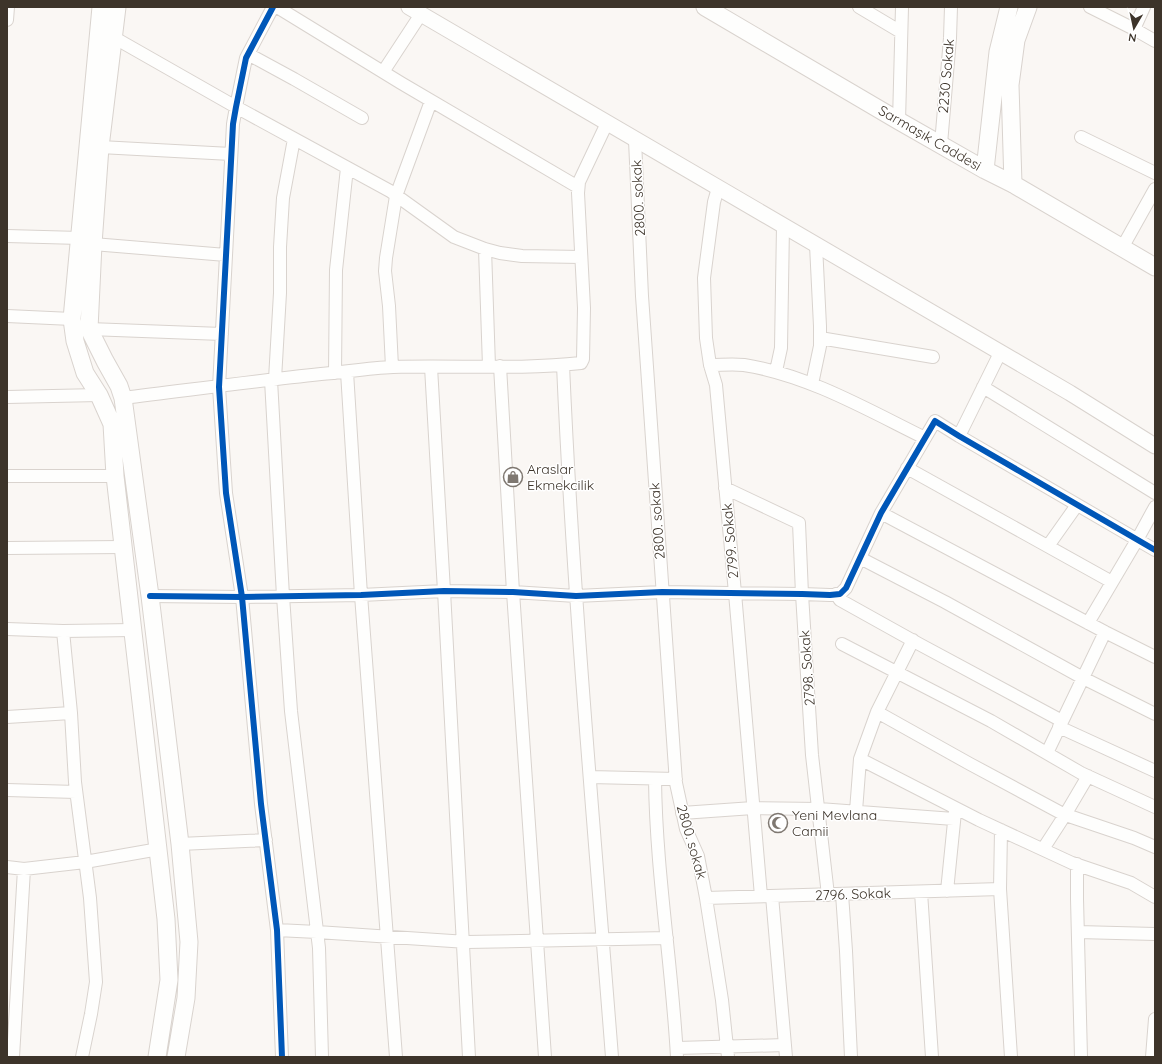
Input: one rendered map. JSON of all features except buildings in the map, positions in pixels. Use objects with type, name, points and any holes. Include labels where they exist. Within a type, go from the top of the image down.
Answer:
[{"type":"main road","points":[[101,7],[86,241],[89,329],[119,386],[123,398],[150,596],[180,844],[189,942],[186,998],[176,1057]]},
{"type":"main road","points":[[117,7],[100,147],[86,241],[72,319],[75,341],[85,373],[99,395],[112,424],[115,476],[166,919],[169,980],[157,1057]]},
{"type":"main road","name":"Sarmaşık Caddesi","points":[[705,7],[899,121],[985,170],[1013,184],[1155,267]]},
{"type":"main road","points":[[985,170],[998,52],[1009,7]]},
{"type":"main road","points":[[1013,184],[1010,85],[1016,40],[1028,7]]},
{"type":"street","points":[[7,20],[8,7]]},
{"type":"street","points":[[274,7],[246,58],[233,124],[219,387],[226,493],[242,597],[261,804],[277,930],[282,1057]]},
{"type":"street","points":[[277,7],[383,72],[578,187]]},
{"type":"street","points":[[859,7],[901,32]]},
{"type":"street","points":[[899,121],[902,7]]},
{"type":"street","name":"2230 Sokak","points":[[941,144],[950,38],[951,7]]},
{"type":"street","points":[[1090,7],[1155,41]]},
{"type":"street","points":[[1134,29],[1144,7]]},
{"type":"street","points":[[383,72],[415,10],[607,124],[1070,393],[1155,446]]},
{"type":"street","points":[[113,36],[236,107],[396,196],[454,238],[500,253],[522,256],[581,257]]},
{"type":"street","points":[[248,54],[362,118]]},
{"type":"street","points":[[392,367],[389,306],[385,271],[396,196],[432,101]]},
{"type":"street","points":[[123,398],[392,367],[563,365],[581,363],[583,359],[584,308],[578,187],[607,124]]},
{"type":"street","points":[[1081,137],[1155,173]]},
{"type":"street","points":[[294,139],[283,198],[280,247],[280,293],[273,380],[283,596],[291,711],[319,948],[322,1057]]},
{"type":"street","name":"2800. sokak","points":[[635,140],[643,304],[676,779],[686,829],[698,856],[706,898],[722,1000],[727,1052]]},
{"type":"street","points":[[100,147],[231,154]]},
{"type":"street","points":[[347,168],[336,270],[341,372],[361,595],[396,1057]]},
{"type":"street","name":"2799. Sokak","points":[[718,188],[714,202],[704,278],[706,338],[710,365],[716,385],[753,808],[766,896],[786,1057]]},
{"type":"street","points":[[1122,248],[1155,189]]},
{"type":"street","points":[[776,371],[781,348],[783,226]]},
{"type":"street","points":[[7,236],[86,241],[226,255]]},
{"type":"street","points":[[812,384],[820,346],[816,245]]},
{"type":"street","points":[[485,249],[513,592],[545,1057]]},
{"type":"street","points":[[7,316],[72,319]]},
{"type":"street","points":[[89,329],[222,334]]},
{"type":"street","points":[[820,338],[933,357]]},
{"type":"street","points":[[959,436],[1000,353]]},
{"type":"street","points":[[563,365],[567,460],[576,596],[612,1057]]},
{"type":"street","points":[[710,365],[742,365],[776,371],[812,384],[925,438]]},
{"type":"street","points":[[431,367],[469,1057]]},
{"type":"street","points":[[983,387],[1155,493]]},
{"type":"street","points":[[7,397],[99,395]]},
{"type":"street","points":[[150,596],[242,597],[361,595],[444,591],[513,592],[576,596],[662,592],[840,594],[846,588],[881,513],[935,421],[1155,550]]},
{"type":"street","points":[[907,468],[1112,582]]},
{"type":"street","points":[[7,476],[115,476]]},
{"type":"street","name":"2798. Sokak","points":[[725,488],[799,522],[812,755],[828,895]]},
{"type":"street","points":[[1048,546],[1077,504]]},
{"type":"street","points":[[1088,623],[1155,507]]},
{"type":"street","points":[[881,513],[1088,623],[1154,654]]},
{"type":"street","points":[[7,548],[123,547]]},
{"type":"street","points":[[860,558],[952,606],[1083,678],[1155,714]]},
{"type":"street","points":[[836,594],[840,600],[1060,724],[1155,771]]},
{"type":"street","points":[[7,628],[63,631],[133,630]]},
{"type":"street","points":[[63,631],[71,713],[76,792],[90,898],[96,982],[82,1057]]},
{"type":"street","points":[[1047,753],[1106,632]]},
{"type":"street","points":[[856,811],[860,759],[877,712],[913,640]]},
{"type":"street","points":[[842,644],[991,721],[1088,776],[1155,807]]},
{"type":"street","points":[[877,712],[1065,815],[1134,838],[1155,847]]},
{"type":"street","points":[[7,717],[71,713]]},
{"type":"street","points":[[860,759],[955,814],[1002,830],[1077,864],[1131,883],[1155,897]]},
{"type":"street","points":[[1043,849],[1088,776]]},
{"type":"street","points":[[590,777],[676,779]]},
{"type":"street","points":[[655,778],[658,850],[677,1052],[727,1052],[785,1044]]},
{"type":"street","points":[[7,790],[76,792]]},
{"type":"street","points":[[682,813],[753,808],[955,814]]},
{"type":"street","points":[[947,891],[955,814]]},
{"type":"street","points":[[1002,830],[1000,889],[1011,1057]]},
{"type":"street","points":[[180,844],[266,840]]},
{"type":"street","points":[[7,867],[24,869],[85,862],[159,849]]},
{"type":"street","points":[[1077,864],[1082,1057]]},
{"type":"street","points":[[14,1057],[24,869]]},
{"type":"street","name":"2796. Sokak","points":[[706,898],[1000,889]]},
{"type":"street","points":[[921,892],[932,1057]]},
{"type":"street","points":[[842,894],[851,1057]]},
{"type":"street","points":[[277,930],[463,941],[667,938]]},
{"type":"street","points":[[1078,932],[1155,934]]},
{"type":"street","points":[[1152,1057],[1155,1019]]},
{"type":"cycle path","points":[[273,7],[246,58],[233,124],[219,387],[226,493],[242,597],[261,804],[277,930],[282,1057]]},
{"type":"cycle path","points":[[150,596],[242,597],[361,595],[444,591],[513,592],[576,596],[662,592],[840,594],[846,588],[881,513],[935,421],[1155,550]]},
{"type":"place","name":"Araslar Ekmekcilik","points":[[513,477]]},
{"type":"place","name":"Yeni Mevlana Camii","points":[[778,823]]}]
